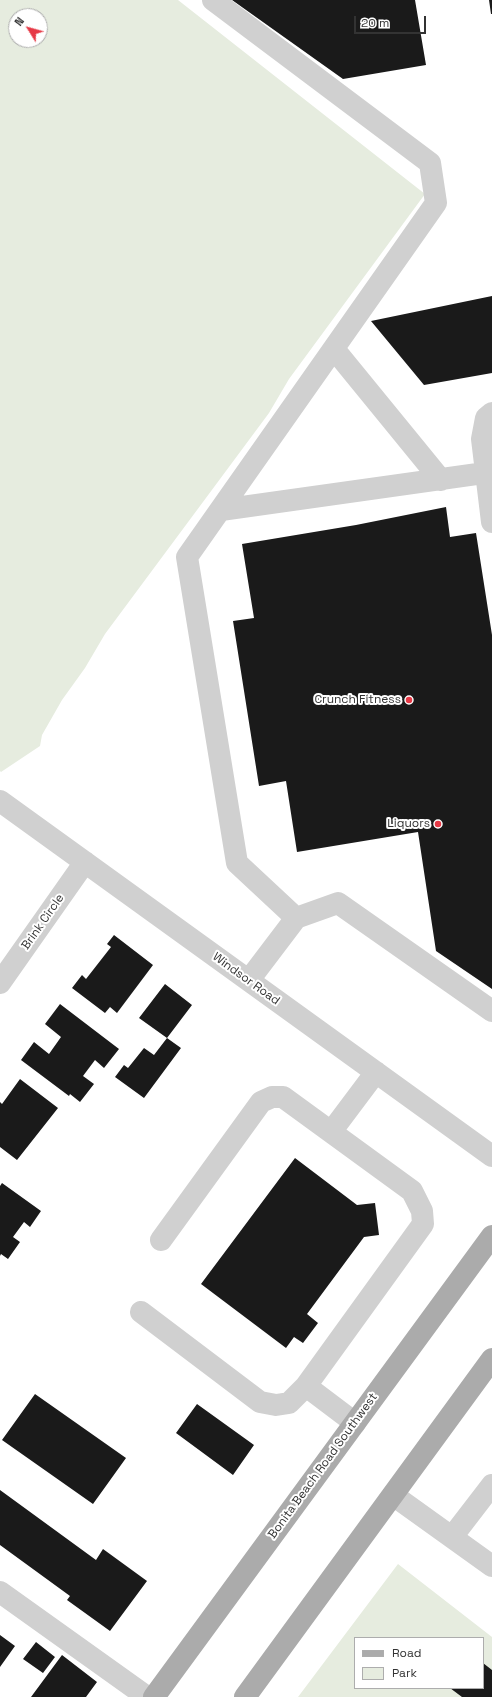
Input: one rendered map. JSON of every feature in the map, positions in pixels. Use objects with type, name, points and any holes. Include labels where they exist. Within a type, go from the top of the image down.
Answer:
[{"type":"main road","name":"Bonita Beach Road Southwest","points":[[154,1697],[492,1236]]},
{"type":"main road","points":[[245,1697],[492,1359]]},
{"type":"street","points":[[213,0],[430,163],[436,203],[187,557],[237,863],[296,918]]},
{"type":"street","points":[[334,349],[441,480]]},
{"type":"street","points":[[492,414],[486,418],[482,439],[489,473],[492,522]]},
{"type":"street","points":[[221,510],[489,473]]},
{"type":"street","name":"Windsor Road","points":[[0,801],[492,1156]]},
{"type":"street","name":"Brink Circle","points":[[0,983],[85,862]]},
{"type":"street","points":[[249,980],[296,918],[338,903],[492,1010]]},
{"type":"street","points":[[331,1132],[376,1072]]},
{"type":"street","points":[[141,1312],[260,1402],[276,1406],[289,1403],[306,1386],[423,1224],[422,1211],[412,1191],[282,1097],[272,1097],[261,1102],[161,1240]]},
{"type":"street","points":[[306,1386],[355,1423]]},
{"type":"street","points":[[452,1537],[492,1484]]},
{"type":"street","points":[[393,1495],[492,1566]]},
{"type":"street","points":[[0,1592],[146,1697]]},
{"type":"green space","points":[[0,0],[178,0],[425,194],[289,379],[269,413],[105,634],[85,668],[62,700],[42,735],[40,746],[1,772]]},
{"type":"green space","points":[[398,1564],[492,1637],[492,1697],[298,1697]]},
{"type":"building","points":[[232,0],[415,0],[426,65],[343,79]]},
{"type":"building","points":[[489,0],[492,0],[492,14],[491,14]]},
{"type":"building","points":[[492,296],[492,373],[424,385],[371,321]]},
{"type":"building","points":[[446,507],[450,537],[476,533],[492,635],[492,989],[436,951],[418,832],[297,852],[286,781],[259,786],[233,621],[254,618],[242,544],[356,525]]},
{"type":"building","points":[[114,935],[153,965],[117,1013],[110,1007],[105,1013],[72,988],[82,975],[86,979],[111,947],[107,944]]},
{"type":"building","points":[[165,984],[192,1005],[167,1038],[139,1018]]},
{"type":"building","points":[[60,1004],[119,1049],[104,1068],[95,1060],[83,1076],[94,1084],[80,1102],[70,1094],[69,1096],[21,1060],[34,1042],[49,1054],[61,1037],[45,1024]]},
{"type":"building","points":[[167,1038],[181,1048],[144,1098],[115,1077],[124,1065],[128,1068],[144,1048],[154,1055]]},
{"type":"building","points":[[20,1079],[58,1108],[17,1160],[0,1147],[0,1102],[2,1104]]},
{"type":"building","points":[[295,1158],[357,1205],[375,1203],[379,1235],[364,1237],[307,1314],[318,1323],[303,1343],[294,1337],[286,1348],[201,1284]]},
{"type":"building","points":[[2,1183],[41,1211],[30,1227],[24,1222],[13,1237],[20,1242],[8,1259],[1,1254],[0,1256],[0,1186]]},
{"type":"building","points":[[35,1394],[126,1458],[93,1504],[2,1440]]},
{"type":"building","points":[[197,1404],[254,1445],[233,1475],[176,1433]]},
{"type":"building","points":[[0,1490],[96,1560],[103,1549],[147,1581],[110,1631],[67,1600],[70,1596],[0,1545]]},
{"type":"building","points":[[0,1635],[15,1646],[0,1667]]},
{"type":"building","points":[[36,1642],[55,1657],[43,1673],[23,1659]]},
{"type":"building","points":[[62,1655],[97,1682],[86,1697],[31,1697]]},
{"type":"building","points":[[484,1664],[492,1670],[492,1697],[462,1697],[451,1689],[484,1689]]},
{"type":"place","name":"Crunch Fitness","points":[[409,700]]},
{"type":"place","name":"Liquors","points":[[438,824]]}]
